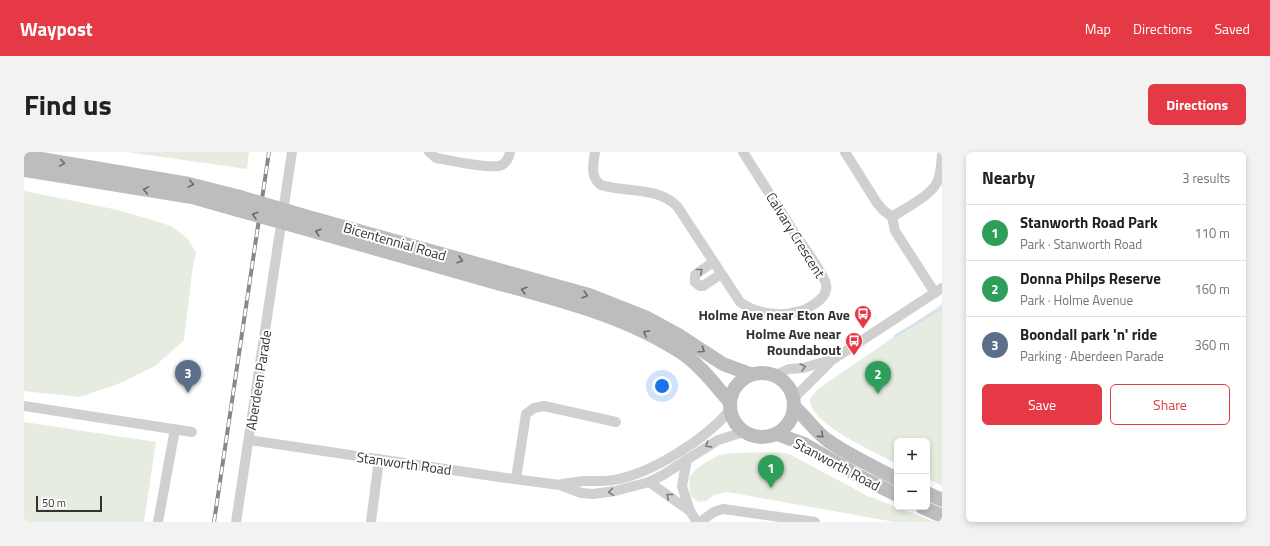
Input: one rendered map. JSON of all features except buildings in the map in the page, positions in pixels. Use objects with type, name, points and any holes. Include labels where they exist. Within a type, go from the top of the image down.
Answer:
[{"type":"main road","name":"Bicentennial Road","points":[[24,156],[189,184],[239,204],[300,221],[589,295],[645,318],[680,336],[723,364],[750,374]]},
{"type":"main road","name":"Bicentennial Road","points":[[24,170],[239,204]]},
{"type":"main road","name":"Bicentennial Road","points":[[300,221],[575,304],[621,320],[686,356],[711,378],[729,406]]},
{"type":"main road","points":[[767,372],[784,381],[790,389],[794,403],[792,418],[786,427],[777,434],[760,437],[752,436],[744,432],[732,419],[729,406],[731,392],[742,378],[750,374],[767,372]]},
{"type":"main road","name":"Stanworth Road","points":[[794,403],[818,432],[827,440],[894,477]]},
{"type":"main road","name":"Stanworth Road","points":[[777,434],[804,444],[859,476],[894,494]]},
{"type":"main road","points":[[930,494],[942,500]]},
{"type":"main road","points":[[929,510],[942,516]]},
{"type":"street","name":"Aberdeen Parade","points":[[236,522],[292,152]]},
{"type":"street","points":[[429,152],[436,158],[497,167],[506,162],[510,152]]},
{"type":"street","name":"Calvary Crescent","points":[[595,152],[592,173],[597,182],[607,187],[655,193],[664,196],[671,201],[682,214],[740,302],[751,309],[765,313],[801,311],[823,296],[827,289],[824,280],[818,268],[743,152]]},
{"type":"street","points":[[794,403],[832,360],[939,291],[895,231],[892,217],[877,203],[845,152]]},
{"type":"street","points":[[892,217],[927,194],[936,185],[942,155]]},
{"type":"street","points":[[713,262],[697,272],[694,278],[695,282],[700,286],[703,286],[721,274]]},
{"type":"street","points":[[775,375],[789,369],[803,368],[832,360]]},
{"type":"street","points":[[24,406],[192,432]]},
{"type":"street","points":[[516,479],[526,414],[534,408],[544,406],[616,422]]},
{"type":"street","name":"Stanworth Road","points":[[560,485],[582,481],[605,481],[618,479],[646,470],[668,459],[704,435],[718,424],[729,406]]},
{"type":"street","points":[[158,522],[175,429]]},
{"type":"street","name":"Stanworth Road","points":[[249,440],[560,485],[581,493],[593,494],[615,491],[649,482],[663,475],[718,440],[744,432]]},
{"type":"street","points":[[688,458],[682,486],[690,511],[697,522]]},
{"type":"street","points":[[371,522],[379,459]]},
{"type":"street","points":[[649,482],[690,511]]},
{"type":"street","points":[[700,522],[714,512],[723,509],[814,522]]},
{"type":"shaded area","points":[[127,152],[249,152],[247,169]]},
{"type":"shaded area","points":[[24,191],[118,210],[171,226],[187,238],[196,252],[184,340],[155,366],[121,383],[80,397],[24,391]]},
{"type":"shaded area","points":[[942,304],[942,486],[930,480],[930,438],[894,438],[894,462],[851,440],[818,416],[812,408],[810,399],[818,389]]},
{"type":"shaded area","points":[[24,422],[156,442],[144,522],[24,522]]},
{"type":"shaded area","points":[[778,452],[789,454],[868,496],[894,506],[894,510],[904,510],[935,522],[895,522],[727,492],[714,495],[706,501],[698,502],[691,496],[689,478],[696,469],[719,455],[733,453]]},
{"type":"waterway","points":[[895,336],[942,308]]},
{"type":"railway","points":[[214,522],[269,152]]},
{"type":"place","name":"Holme Ave near Eton Ave","points":[[863,329]]},
{"type":"place","name":"Holme Ave near Roundabout","points":[[854,356]]},
{"type":"place","name":"Boondall park 'n' ride","points":[[188,393]]},
{"type":"place","name":"Donna Philps Reserve","points":[[878,394]]},
{"type":"place","name":"Stanworth Road Park","points":[[771,488]]}]
